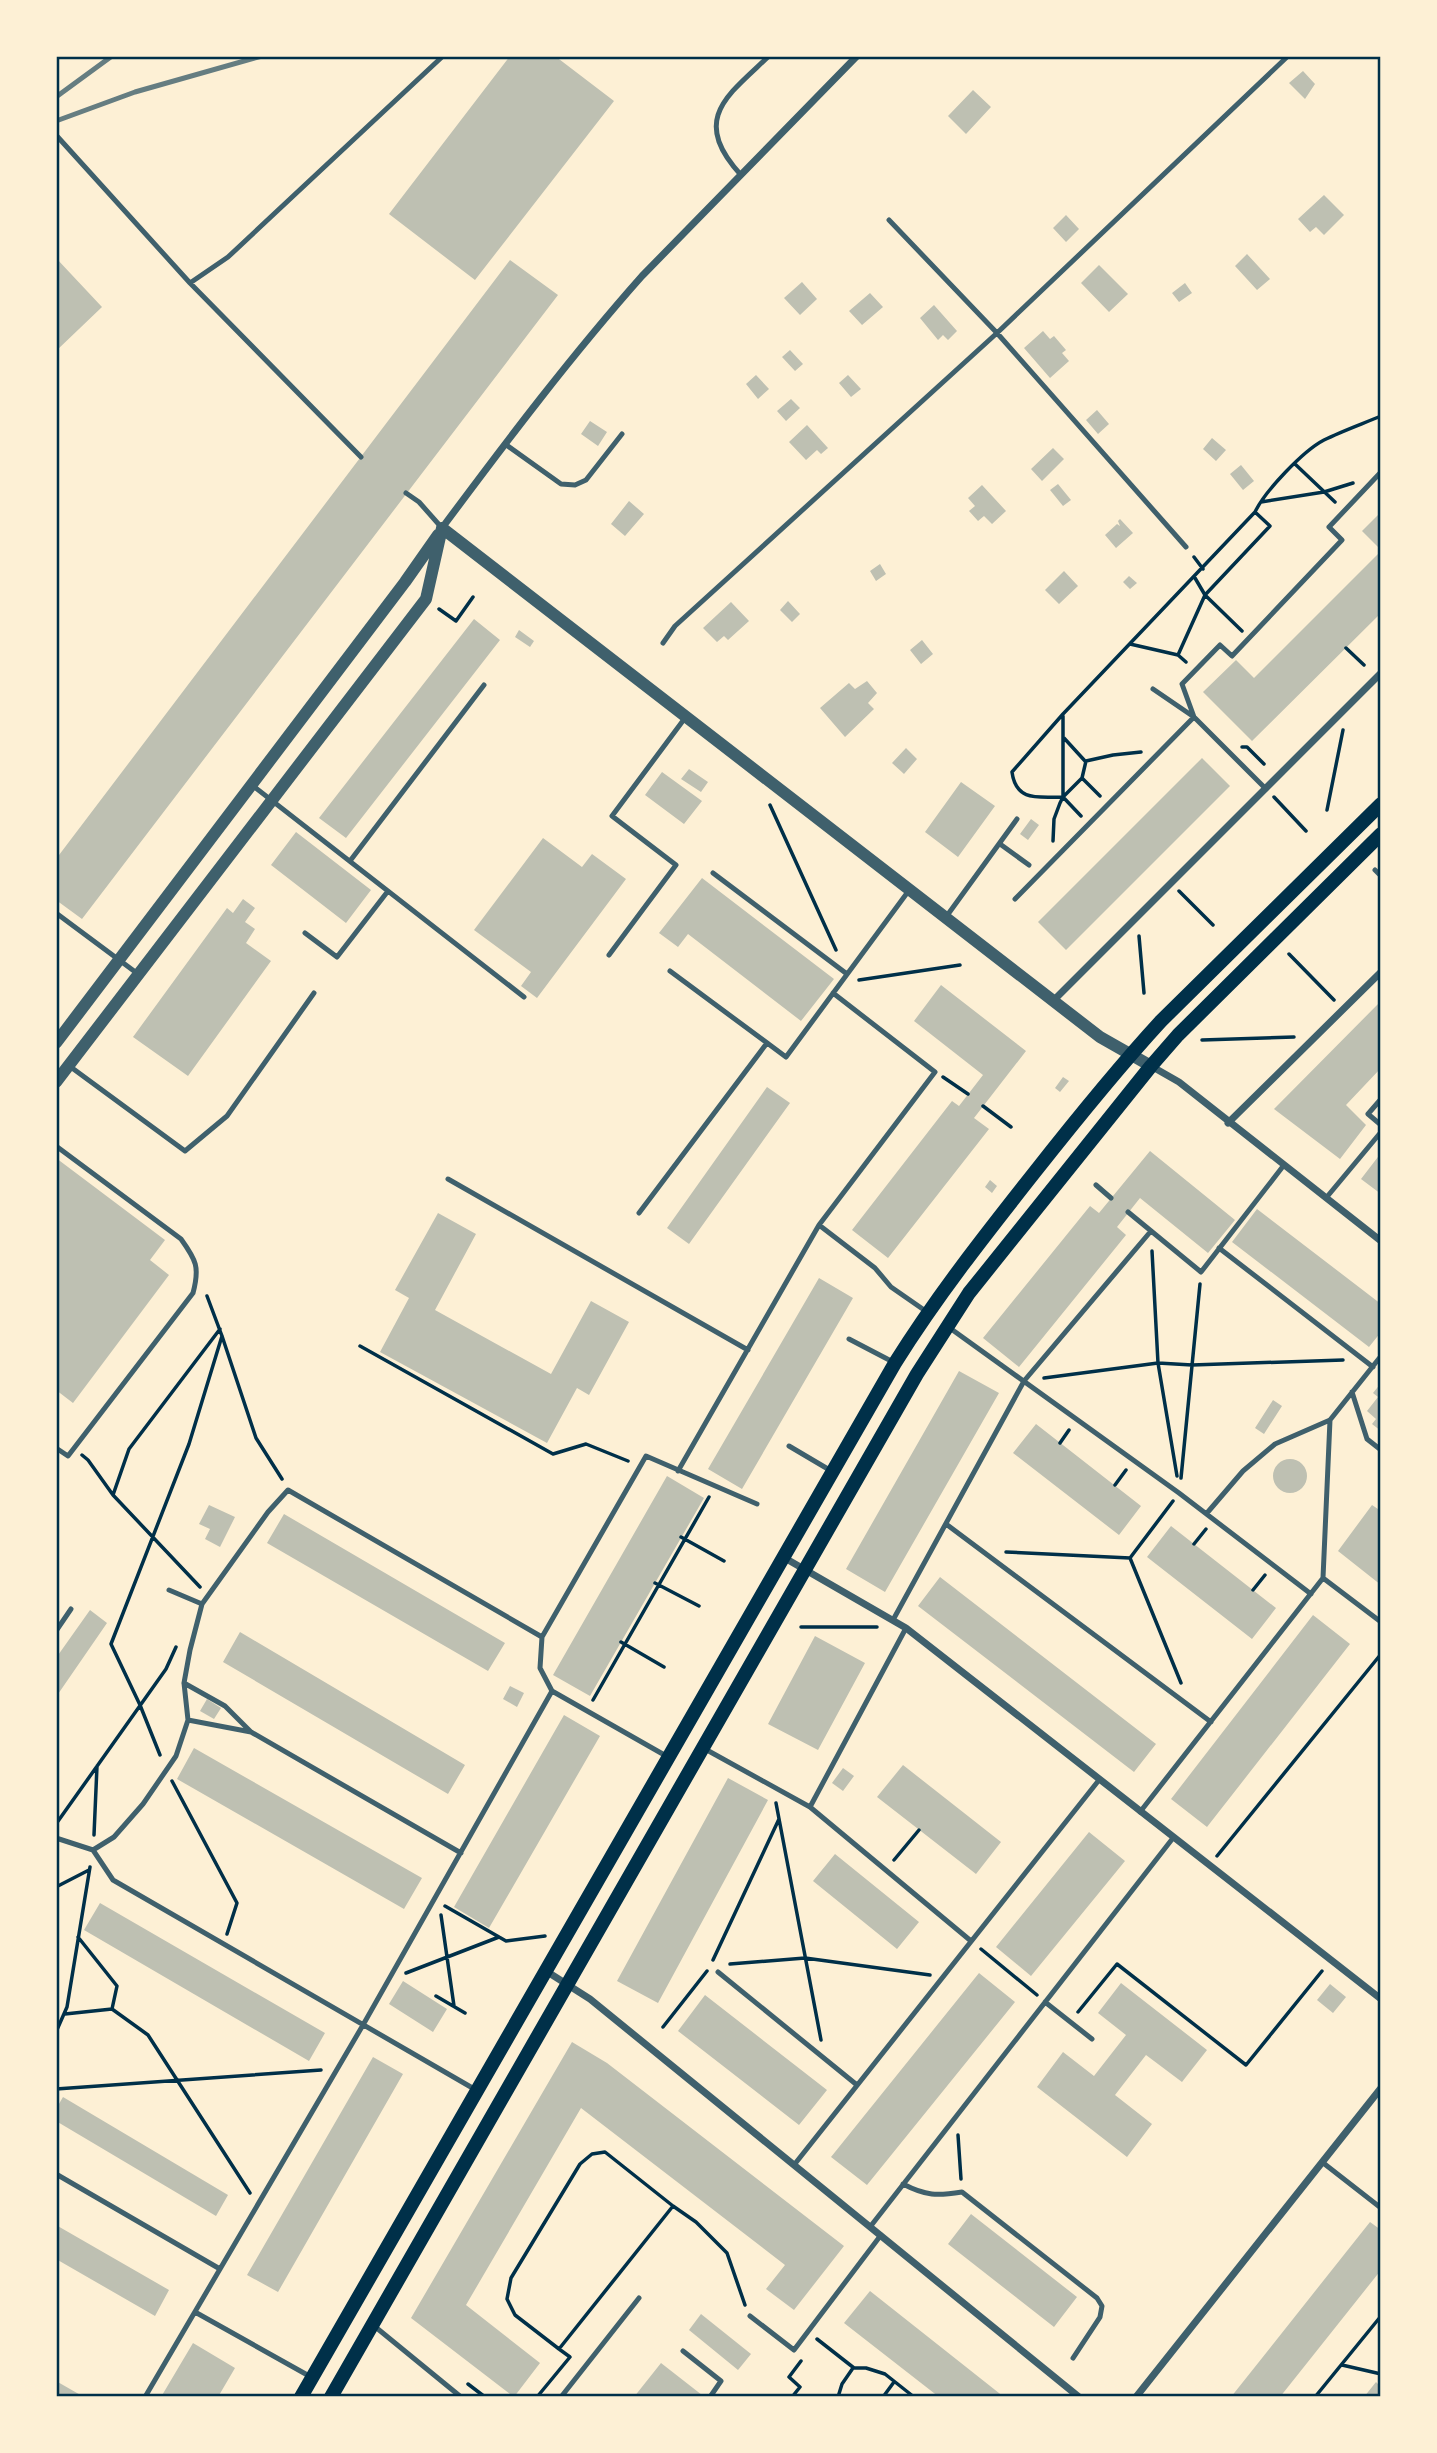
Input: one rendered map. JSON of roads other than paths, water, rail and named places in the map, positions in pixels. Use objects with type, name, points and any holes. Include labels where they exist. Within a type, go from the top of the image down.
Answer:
[{"type":"main road","points":[[301,2397],[832,1472],[927,1312],[1130,1054],[1381,804]]},
{"type":"main road","points":[[331,2397],[947,1326],[977,1283],[1178,1035],[1381,834]]},
{"type":"street","points":[[56,1043],[405,582],[505,444],[611,311],[857,56]]},
{"type":"street","points":[[442,528],[1100,1037],[1179,1082],[1381,1241]]},
{"type":"street","points":[[56,1082],[426,599],[442,528]]},
{"type":"street","points":[[1053,1001],[1381,673]]},
{"type":"street","points":[[1228,1123],[1381,972]]},
{"type":"street","points":[[783,1558],[906,1628],[1381,1999]]},
{"type":"street","points":[[546,1971],[590,1998],[1079,2397]]},
{"type":"street","points":[[1136,2397],[1381,2088]]},
{"type":"lane","points":[[190,283],[228,257],[443,56]]},
{"type":"lane","points":[[741,175],[724,157],[716,123],[723,100],[769,56]]},
{"type":"lane","points":[[663,643],[675,626],[997,333],[1288,56]]},
{"type":"lane","points":[[56,135],[190,283],[361,457]]},
{"type":"lane","points":[[889,220],[997,333],[1186,547]]},
{"type":"lane","points":[[505,444],[561,484],[575,485],[586,480],[622,434]]},
{"type":"lane","points":[[1194,717],[1182,684],[1220,645],[1232,656],[1342,540],[1329,527],[1381,472]]},
{"type":"lane","points":[[407,493],[419,502],[442,528]]},
{"type":"lane","points":[[349,861],[484,685]]},
{"type":"lane","points":[[1153,689],[1194,717],[1266,789]]},
{"type":"lane","points":[[609,955],[676,865],[612,816],[687,716]]},
{"type":"lane","points":[[1015,899],[1194,717]]},
{"type":"lane","points":[[252,785],[524,997]]},
{"type":"lane","points":[[946,917],[1017,819]]},
{"type":"lane","points":[[1000,844],[1029,865]]},
{"type":"lane","points":[[1375,870],[1381,876]]},
{"type":"lane","points":[[713,873],[847,974]]},
{"type":"lane","points":[[670,971],[786,1057],[910,889]]},
{"type":"lane","points":[[306,933],[337,957],[388,891]]},
{"type":"lane","points":[[56,913],[138,974]]},
{"type":"lane","points":[[68,1066],[185,1151],[227,1115],[314,993]]},
{"type":"lane","points":[[678,1471],[819,1225],[935,1072],[833,993]]},
{"type":"lane","points":[[639,1213],[767,1043]]},
{"type":"lane","points":[[1381,1100],[1368,1114],[1381,1125]]},
{"type":"lane","points":[[1326,1198],[1381,1132]]},
{"type":"lane","points":[[56,1146],[180,1239],[194,1257],[198,1275],[193,1293],[74,1449],[68,1456],[56,1448]]},
{"type":"lane","points":[[1128,1212],[1201,1272],[1284,1165]]},
{"type":"lane","points":[[447,1179],[748,1349]]},
{"type":"lane","points":[[1096,1185],[1111,1198]]},
{"type":"lane","points":[[819,1225],[875,1268],[891,1287],[927,1312]]},
{"type":"lane","points":[[892,1620],[1024,1381],[1151,1231]]},
{"type":"lane","points":[[1219,1248],[1373,1367]]},
{"type":"lane","points":[[947,1326],[1207,1513],[1311,1594]]},
{"type":"lane","points":[[849,1339],[895,1363]]},
{"type":"lane","points":[[1207,1513],[1243,1471],[1275,1444],[1330,1420],[1381,1356]]},
{"type":"lane","points":[[1352,1392],[1367,1439],[1381,1450]]},
{"type":"lane","points":[[1140,1812],[1323,1578],[1330,1420]]},
{"type":"lane","points":[[789,1446],[832,1472]]},
{"type":"lane","points":[[668,1757],[552,1691],[540,1668],[542,1637],[646,1456],[757,1503]]},
{"type":"lane","points":[[93,1850],[114,1836],[143,1804],[176,1756],[188,1720],[184,1683],[202,1604],[268,1512],[288,1490],[542,1637]]},
{"type":"lane","points":[[946,1524],[1211,1722]]},
{"type":"lane","points":[[1323,1578],[1381,1622]]},
{"type":"lane","points":[[169,1590],[202,1604]]},
{"type":"lane","points":[[56,1631],[71,1609]]},
{"type":"lane","points":[[810,1807],[906,1628]]},
{"type":"lane","points":[[184,1683],[225,1706],[251,1732],[461,1853]]},
{"type":"lane","points":[[145,2397],[363,2025],[552,1691]]},
{"type":"lane","points":[[188,1720],[251,1732]]},
{"type":"lane","points":[[703,1748],[810,1807],[971,1941]]},
{"type":"lane","points":[[794,2165],[1099,1780]]},
{"type":"lane","points":[[56,1838],[93,1850],[113,1880],[477,2090]]},
{"type":"lane","points":[[870,2227],[1173,1838]]},
{"type":"lane","points":[[718,1972],[857,2085]]},
{"type":"lane","points":[[1045,2002],[1092,2039]]},
{"type":"lane","points":[[1322,2162],[1381,2208]]},
{"type":"lane","points":[[56,2174],[220,2269]]},
{"type":"lane","points":[[903,2184],[922,2194],[962,2192],[1097,2298],[1102,2306],[1100,2317],[1073,2358]]},
{"type":"lane","points":[[750,2316],[794,2350],[881,2235]]},
{"type":"lane","points":[[561,2397],[639,2298]]},
{"type":"lane","points":[[195,2312],[312,2378]]},
{"type":"lane","points":[[373,2325],[461,2397]]},
{"type":"lane","points":[[683,2351],[721,2381],[710,2397]]},
{"type":"railway","points":[[56,97],[112,56]]},
{"type":"railway","points":[[56,121],[135,92],[262,56]]}]
